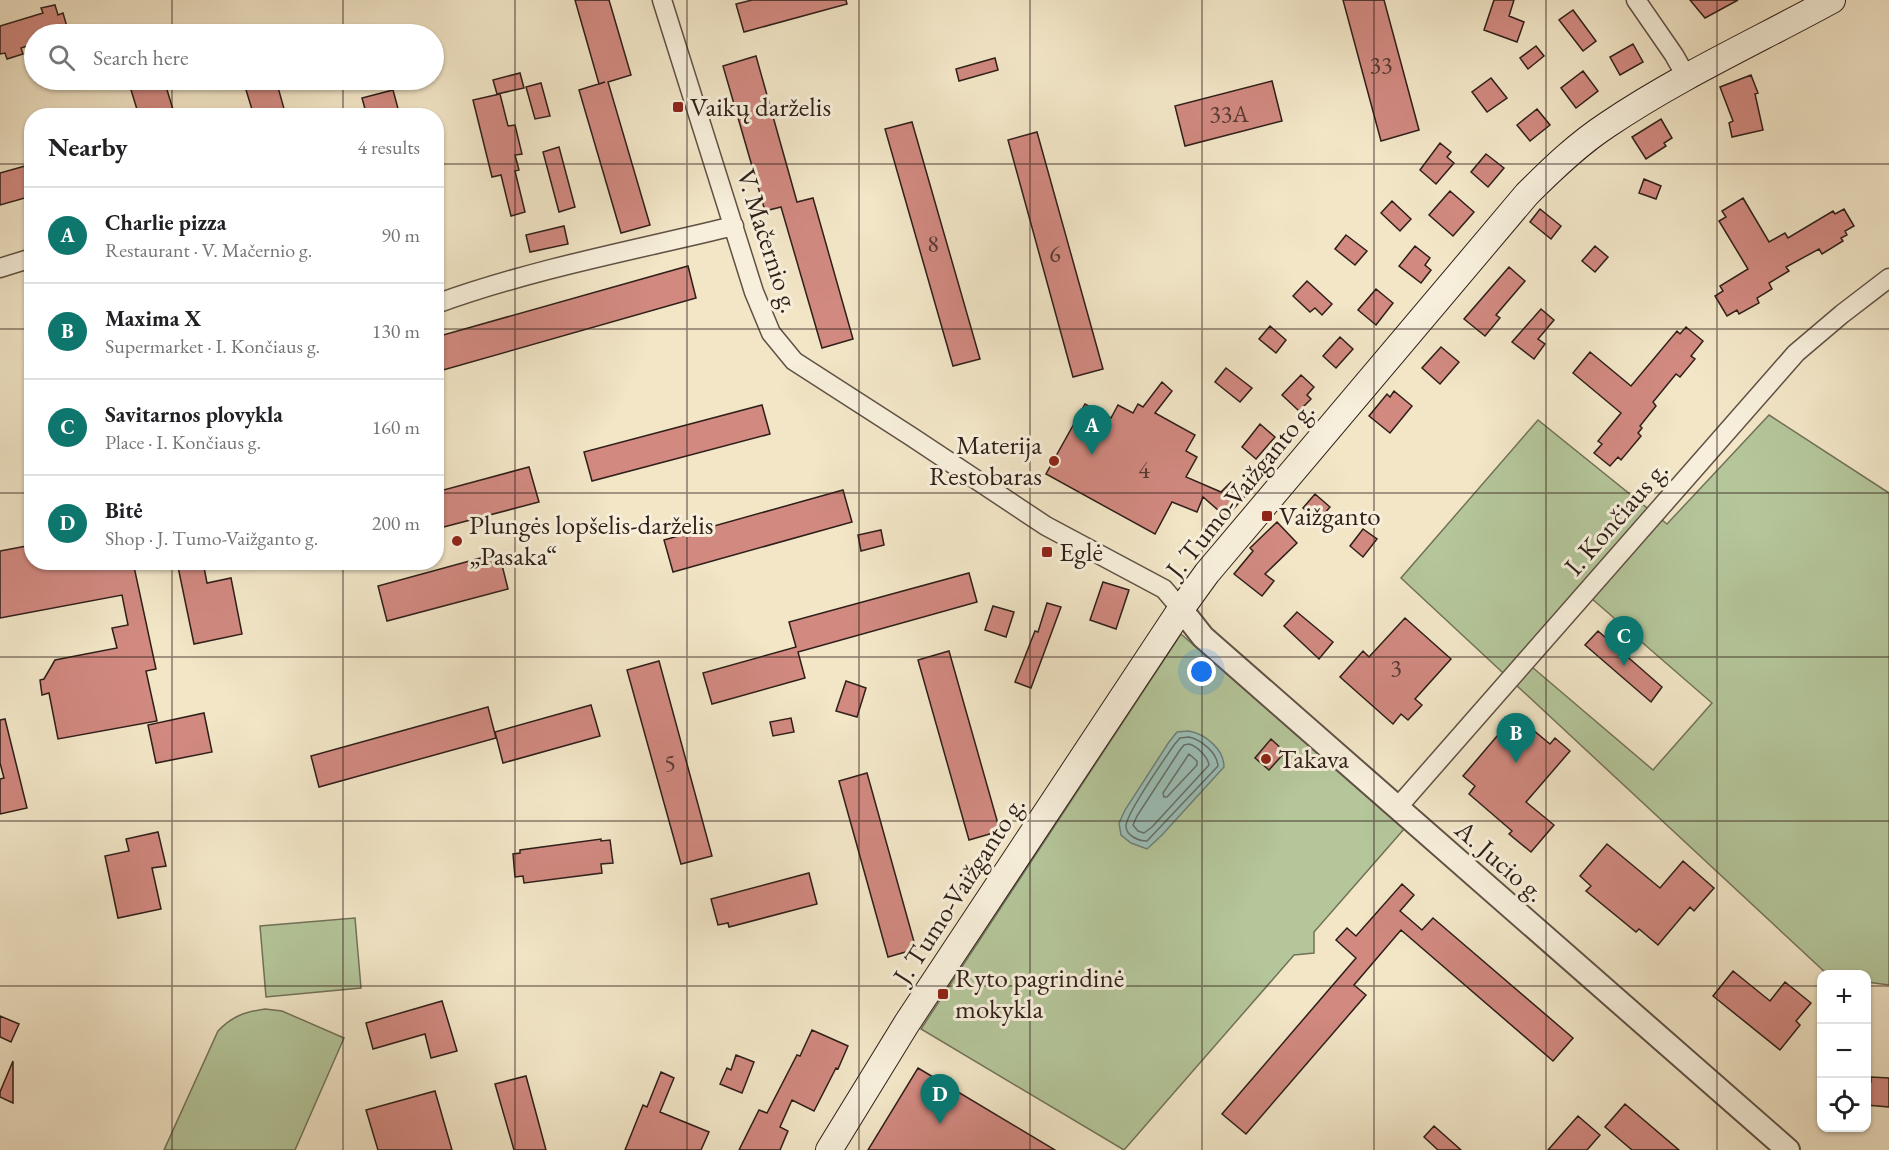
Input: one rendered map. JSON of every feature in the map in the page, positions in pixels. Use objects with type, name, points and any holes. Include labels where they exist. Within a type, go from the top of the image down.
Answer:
[{"type":"main road","name":"J. Tumo-Vaižganto g.","points":[[829,1150],[907,1023],[1207,573],[1527,194],[1573,151],[1606,125],[1687,78],[1832,0]]},
{"type":"street","name":"V. Mačernio g.","points":[[662,0],[754,291],[771,333],[794,361],[1046,526],[1164,589],[1181,609]]},
{"type":"street","points":[[1636,0],[1687,78]]},
{"type":"street","points":[[444,301],[523,277],[734,226]]},
{"type":"street","points":[[0,268],[24,260]]},
{"type":"street","name":"I. Končiaus g.","points":[[1397,808],[1796,353],[1889,278]]},
{"type":"street","name":"A. Jucio g.","points":[[1181,609],[1203,637],[1788,1150]]},
{"type":"green space","points":[[1769,415],[1889,493],[1889,985],[1871,983],[1871,970],[1823,970],[1401,578],[1538,420],[1667,524]],"holes":[[[1591,598],[1712,703],[1653,770],[1532,667]]]},
{"type":"green space","points":[[1181,634],[1404,829],[1314,932],[1314,953],[1294,955],[1124,1150],[921,1029]]},
{"type":"green space","points":[[355,918],[361,988],[266,997],[260,926]]},
{"type":"green space","points":[[265,1009],[282,1011],[344,1038],[295,1150],[164,1150],[218,1031],[239,1016]]},
{"type":"water","points":[[1189,731],[1201,735],[1217,748],[1224,767],[1147,849],[1131,843],[1121,835],[1119,823],[1125,810],[1177,732]]},
{"type":"building","points":[[575,0],[609,0],[631,75],[608,82],[650,225],[621,233],[579,90],[599,84]]},
{"type":"building","points":[[752,0],[846,0],[847,4],[744,32],[736,4]]},
{"type":"building","points":[[1343,0],[1384,0],[1419,130],[1381,141]]},
{"type":"building","points":[[1494,0],[1514,0],[1509,16],[1524,22],[1517,42],[1484,30]]},
{"type":"building","points":[[1690,0],[1738,0],[1705,18]]},
{"type":"building","points":[[55,5],[58,15],[63,13],[66,24],[24,24],[24,47],[21,48],[23,54],[7,59],[5,53],[0,54],[0,26],[43,13],[41,8]]},
{"type":"building","points":[[1573,10],[1596,41],[1583,51],[1559,20]]},
{"type":"building","points":[[1633,44],[1643,62],[1620,75],[1610,57]]},
{"type":"building","points":[[1536,46],[1544,56],[1528,69],[1520,58]]},
{"type":"building","points":[[756,56],[797,202],[813,198],[853,339],[822,348],[781,207],[765,211],[723,66]]},
{"type":"building","points":[[995,58],[998,70],[959,81],[956,69]]},
{"type":"building","points":[[1583,71],[1598,91],[1576,108],[1561,88]]},
{"type":"building","points":[[520,73],[524,88],[497,94],[493,80]]},
{"type":"building","points":[[1751,75],[1758,93],[1755,94],[1763,130],[1732,137],[1729,123],[1733,121],[1720,87]]},
{"type":"building","points":[[1491,78],[1507,98],[1487,112],[1472,92]]},
{"type":"building","points":[[1272,81],[1282,121],[1185,146],[1175,106]]},
{"type":"building","points":[[541,83],[550,116],[535,119],[526,87]]},
{"type":"building","points":[[131,90],[167,90],[173,108],[137,108]]},
{"type":"building","points":[[246,90],[279,90],[284,108],[252,108]]},
{"type":"building","points":[[393,90],[398,108],[365,108],[362,98]]},
{"type":"building","points":[[500,94],[508,126],[515,125],[522,154],[515,155],[519,170],[515,171],[525,212],[511,216],[501,175],[492,177],[473,100]]},
{"type":"building","points":[[1537,109],[1550,125],[1530,141],[1517,125]]},
{"type":"building","points":[[1661,119],[1672,138],[1664,143],[1666,146],[1646,159],[1632,137]]},
{"type":"building","points":[[912,122],[980,359],[953,366],[885,129]]},
{"type":"building","points":[[1037,132],[1103,369],[1073,377],[1008,140]]},
{"type":"building","points":[[1440,143],[1451,152],[1447,157],[1454,163],[1436,184],[1420,170]]},
{"type":"building","points":[[559,147],[575,207],[559,212],[543,152]]},
{"type":"building","points":[[1486,154],[1504,168],[1488,187],[1471,172]]},
{"type":"building","points":[[24,166],[24,198],[0,205],[0,173]]},
{"type":"building","points":[[1644,179],[1661,186],[1656,199],[1639,193]]},
{"type":"building","points":[[1450,191],[1474,212],[1453,236],[1429,215]]},
{"type":"building","points":[[1743,198],[1769,242],[1785,233],[1788,238],[1833,211],[1835,214],[1844,209],[1854,226],[1845,231],[1847,235],[1841,238],[1843,241],[1822,254],[1819,249],[1786,267],[1789,271],[1769,283],[1772,289],[1757,298],[1759,303],[1739,314],[1737,310],[1727,316],[1715,296],[1723,291],[1720,286],[1748,269],[1719,221],[1726,217],[1722,211]]},
{"type":"building","points":[[1392,201],[1411,219],[1400,231],[1381,213]]},
{"type":"building","points":[[1540,209],[1561,226],[1551,239],[1530,222]]},
{"type":"building","points":[[564,226],[568,244],[530,252],[526,235]]},
{"type":"building","points":[[1346,235],[1367,251],[1355,265],[1335,249]]},
{"type":"building","points":[[1415,246],[1430,258],[1425,265],[1431,270],[1421,283],[1399,266]]},
{"type":"building","points":[[1595,246],[1608,257],[1595,272],[1582,261]]},
{"type":"building","points":[[688,266],[696,298],[444,370],[444,335]]},
{"type":"building","points":[[1509,267],[1525,281],[1496,315],[1500,318],[1485,336],[1464,319]]},
{"type":"building","points":[[1307,281],[1332,304],[1322,315],[1315,308],[1310,312],[1293,296]]},
{"type":"building","points":[[1376,289],[1393,303],[1376,325],[1358,310]]},
{"type":"building","points":[[1541,309],[1554,320],[1538,339],[1545,344],[1534,359],[1512,342]]},
{"type":"building","points":[[1270,326],[1286,340],[1276,353],[1259,339]]},
{"type":"building","points":[[1686,327],[1703,341],[1691,356],[1695,359],[1680,377],[1676,374],[1653,402],[1656,406],[1640,426],[1642,428],[1638,433],[1641,436],[1621,460],[1618,457],[1610,466],[1594,453],[1602,444],[1598,441],[1621,413],[1573,373],[1590,352],[1631,386],[1677,331],[1680,334]]},
{"type":"building","points":[[1340,337],[1353,349],[1336,368],[1323,356]]},
{"type":"building","points":[[1441,347],[1459,362],[1440,384],[1422,368]]},
{"type":"building","points":[[1226,368],[1252,388],[1240,402],[1215,382]]},
{"type":"building","points":[[1301,375],[1314,387],[1307,395],[1311,399],[1299,411],[1282,395]]},
{"type":"building","points":[[1162,382],[1172,391],[1155,413],[1195,435],[1186,451],[1197,457],[1186,477],[1221,492],[1231,482],[1246,495],[1226,517],[1203,497],[1197,512],[1172,502],[1155,534],[1046,474],[1085,404],[1111,418],[1118,405],[1133,413],[1138,404],[1143,407]]},
{"type":"building","points":[[1394,391],[1412,406],[1390,433],[1369,416],[1387,394],[1390,397]]},
{"type":"building","points":[[762,405],[770,434],[592,481],[584,452]]},
{"type":"building","points":[[1260,424],[1275,437],[1256,459],[1242,447]]},
{"type":"building","points":[[529,467],[539,502],[444,527],[444,490]]},
{"type":"building","points":[[843,490],[852,522],[673,572],[664,540]]},
{"type":"building","points":[[1315,494],[1330,507],[1318,521],[1303,508]]},
{"type":"building","points":[[1277,522],[1297,543],[1265,574],[1274,581],[1262,596],[1234,574],[1253,551],[1250,548]]},
{"type":"building","points":[[1363,529],[1377,539],[1363,557],[1350,546]]},
{"type":"building","points":[[881,530],[884,545],[861,551],[858,535]]},
{"type":"building","points":[[24,546],[24,570],[135,570],[156,669],[146,671],[157,721],[58,739],[49,693],[42,695],[40,680],[44,679],[55,660],[117,648],[112,628],[128,625],[122,595],[0,618],[0,551]]},
{"type":"building","points":[[499,553],[508,589],[387,621],[378,586],[444,570],[444,568]]},
{"type":"building","points":[[179,570],[205,570],[207,583],[231,578],[242,634],[194,644]]},
{"type":"building","points":[[969,573],[977,602],[798,652],[805,678],[712,704],[703,673],[796,647],[789,622]]},
{"type":"building","points":[[1103,582],[1129,590],[1116,629],[1090,620]]},
{"type":"building","points":[[1047,603],[1061,607],[1031,688],[1015,682],[1035,631],[1038,632]]},
{"type":"building","points":[[993,606],[1014,612],[1006,637],[985,630]]},
{"type":"building","points":[[1297,612],[1333,642],[1319,659],[1284,626]]},
{"type":"building","points":[[1405,618],[1451,659],[1415,699],[1422,705],[1408,720],[1401,714],[1393,724],[1340,677],[1363,651],[1369,657]]},
{"type":"building","points":[[1598,631],[1662,687],[1651,702],[1585,645]]},
{"type":"building","points":[[949,651],[1000,831],[969,840],[918,660]]},
{"type":"building","points":[[659,661],[712,856],[681,864],[627,670]]},
{"type":"building","points":[[846,681],[866,688],[857,717],[836,711]]},
{"type":"building","points":[[591,705],[600,736],[503,763],[495,732]]},
{"type":"building","points":[[488,707],[496,738],[319,787],[311,756]]},
{"type":"building","points":[[204,713],[212,752],[156,763],[148,725]]},
{"type":"building","points":[[1515,715],[1550,744],[1555,738],[1570,751],[1526,802],[1554,825],[1531,852],[1509,834],[1512,831],[1469,794],[1475,786],[1463,776]]},
{"type":"building","points":[[791,718],[794,732],[773,736],[770,722]]},
{"type":"building","points":[[5,719],[27,808],[0,814],[0,779],[4,778],[0,763],[0,720]]},
{"type":"building","points":[[1271,739],[1285,752],[1269,770],[1255,758]]},
{"type":"building","points":[[867,773],[916,949],[888,957],[839,781]]},
{"type":"building","points":[[158,832],[166,866],[152,868],[161,909],[118,918],[105,856],[129,851],[126,839]]},
{"type":"building","points":[[601,839],[601,841],[610,840],[613,863],[601,864],[602,873],[524,883],[523,876],[515,877],[513,854],[520,853],[520,850]]},
{"type":"building","points":[[1607,844],[1660,888],[1683,861],[1714,888],[1694,911],[1690,907],[1658,945],[1639,929],[1636,932],[1586,891],[1591,886],[1580,876]]},
{"type":"building","points":[[809,873],[817,904],[729,927],[728,923],[718,925],[711,899]]},
{"type":"building","points":[[1402,884],[1414,895],[1400,911],[1422,930],[1433,918],[1573,1038],[1553,1061],[1401,930],[1354,985],[1366,995],[1246,1134],[1222,1114],[1356,958],[1336,940],[1347,928],[1356,936]]},
{"type":"building","points":[[1733,971],[1770,1001],[1785,982],[1811,1003],[1796,1021],[1800,1025],[1780,1050],[1713,996]]},
{"type":"building","points":[[442,1001],[457,1051],[431,1058],[425,1034],[373,1049],[366,1023]]},
{"type":"building","points":[[0,1016],[19,1024],[11,1042],[0,1037]]},
{"type":"building","points":[[812,1030],[848,1046],[814,1111],[792,1100],[780,1127],[788,1131],[780,1150],[739,1150],[759,1110],[767,1113],[797,1055],[800,1056]]},
{"type":"building","points":[[736,1055],[754,1062],[742,1093],[720,1084],[727,1068],[731,1070]]},
{"type":"building","points":[[13,1061],[13,1103],[0,1097],[0,1092]]},
{"type":"building","points":[[918,1068],[1055,1150],[868,1150]]},
{"type":"building","points":[[661,1072],[674,1078],[660,1112],[709,1132],[701,1150],[625,1150],[643,1105],[647,1107]]},
{"type":"building","points":[[526,1076],[546,1150],[514,1150],[495,1084]]},
{"type":"building","points":[[1871,1078],[1889,1078],[1889,1107],[1871,1105]]},
{"type":"building","points":[[435,1091],[452,1150],[378,1150],[366,1110]]},
{"type":"building","points":[[1625,1104],[1679,1150],[1632,1150],[1605,1127]]},
{"type":"building","points":[[1578,1116],[1600,1135],[1587,1150],[1548,1150]]},
{"type":"building","points":[[1434,1126],[1461,1150],[1438,1150],[1424,1137]]},
{"type":"place","name":"Vaikų darželis","points":[[678,107]]},
{"type":"place","name":"Charlie pizza","points":[[1092,455]]},
{"type":"place","name":"Materija Restobaras","points":[[1054,461]]},
{"type":"place","name":"Vaižganto","points":[[1267,516]]},
{"type":"place","name":"Plungės lopšelis-darželis „Pasaka“","points":[[457,541]]},
{"type":"place","name":"Eglė","points":[[1047,552]]},
{"type":"place","name":"Savitarnos plovykla","points":[[1624,666]]},
{"type":"place","name":"Takava","points":[[1266,759]]},
{"type":"place","name":"Maxima X","points":[[1516,763]]},
{"type":"place","name":"Ryto pagrindinė mokykla","points":[[943,994]]},
{"type":"place","name":"Bitė","points":[[940,1124]]}]
